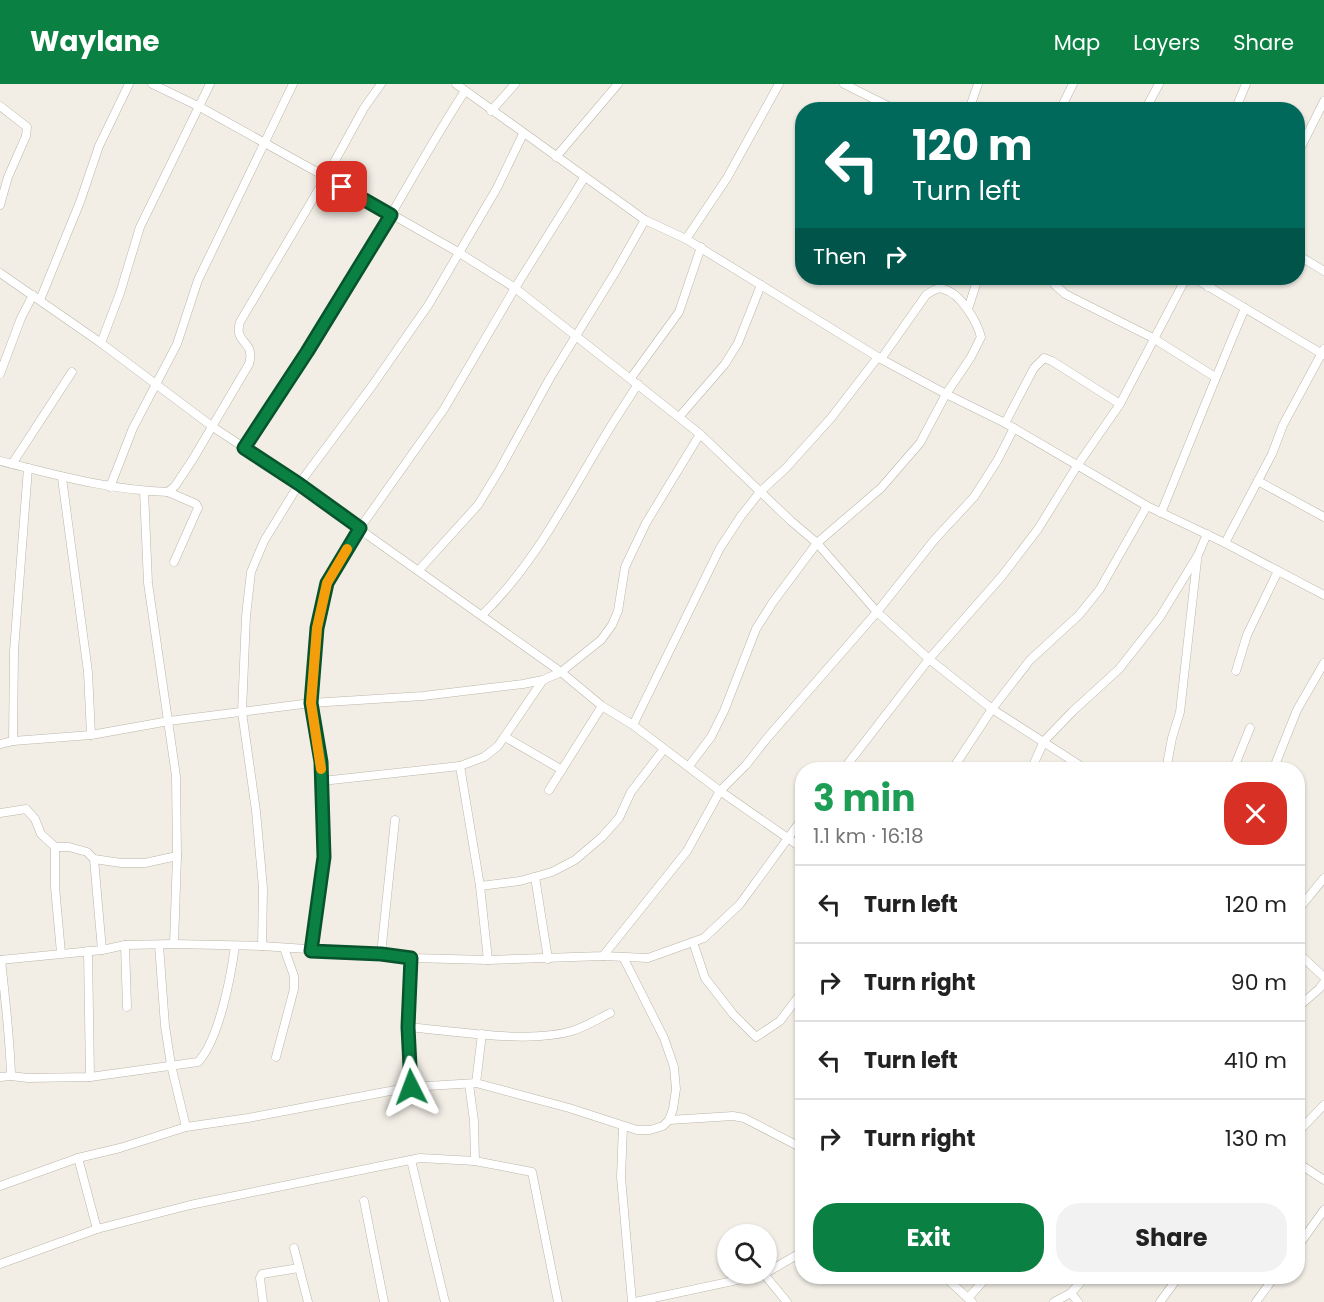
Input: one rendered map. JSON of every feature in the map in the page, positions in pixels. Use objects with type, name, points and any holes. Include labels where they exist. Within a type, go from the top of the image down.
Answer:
[{"type":"street","points":[[0,374],[21,318],[36,298],[77,212],[99,146],[129,84]]},
{"type":"street","points":[[152,84],[200,107],[326,177],[458,252],[515,288],[680,416],[817,543],[877,612],[929,659],[992,709],[1075,762]]},
{"type":"street","points":[[101,343],[120,293],[140,227],[210,84]]},
{"type":"street","points":[[110,487],[133,428],[154,384],[177,344],[198,280],[293,84]]},
{"type":"street","points":[[168,492],[176,486],[213,427],[251,358],[249,346],[237,331],[240,322],[255,300],[364,108],[381,84]]},
{"type":"street","points":[[456,84],[645,220],[701,247],[879,358],[1005,423],[1147,506],[1208,534],[1324,595]]},
{"type":"street","points":[[491,111],[515,84]]},
{"type":"street","points":[[556,157],[618,84]]},
{"type":"street","points":[[686,239],[727,178],[779,84]]},
{"type":"street","points":[[844,84],[859,87],[884,102]]},
{"type":"street","points":[[972,102],[978,84]]},
{"type":"street","points":[[1064,102],[1072,84]]},
{"type":"street","points":[[1149,102],[1159,84]]},
{"type":"street","points":[[1238,102],[1246,84]]},
{"type":"street","points":[[244,448],[307,352],[391,215],[415,170],[465,91]]},
{"type":"street","points":[[1305,139],[1324,101]]},
{"type":"street","points":[[0,106],[27,127],[26,136],[8,177],[0,205]]},
{"type":"street","points":[[262,946],[263,888],[256,811],[242,712],[246,616],[251,572],[264,541],[299,484],[366,395],[429,304],[497,188],[524,134]]},
{"type":"street","points":[[311,951],[324,857],[322,781],[311,703],[317,628],[327,583],[360,528],[444,409],[515,288],[584,178]]},
{"type":"street","points":[[419,570],[478,505],[645,220]]},
{"type":"street","points":[[631,378],[679,312],[701,247]]},
{"type":"street","points":[[1305,259],[1324,271]]},
{"type":"street","points":[[0,273],[101,343],[213,427],[299,484],[482,615],[561,672],[602,706],[633,725],[720,791],[795,843]]},
{"type":"street","points":[[680,416],[724,364],[738,343],[761,285]]},
{"type":"street","points":[[968,309],[976,285]]},
{"type":"street","points":[[1055,285],[1065,294],[1153,338],[1215,377]]},
{"type":"street","points":[[849,762],[929,659],[1002,576],[1038,529],[1077,466],[1120,404],[1182,285]]},
{"type":"street","points":[[1206,285],[1323,352],[1282,425],[1272,454],[1225,543]]},
{"type":"street","points":[[633,725],[720,548],[741,516],[760,492],[786,468],[831,418],[926,295],[942,288],[951,292],[968,309],[981,337],[971,357],[946,394],[920,443],[881,488],[817,543],[756,629],[724,711],[711,737],[689,766]]},
{"type":"street","points":[[1161,513],[1245,308]]},
{"type":"street","points":[[1005,423],[1034,368],[1044,358],[1120,404]]},
{"type":"street","points":[[12,464],[72,372]]},
{"type":"street","points":[[482,615],[518,575],[550,530],[600,443],[638,384]]},
{"type":"street","points":[[603,956],[687,851],[720,791],[746,765],[877,612],[935,539],[974,497],[997,461],[1014,428]]},
{"type":"street","points":[[0,744],[91,735],[169,721],[311,703],[423,696],[543,680],[561,672],[601,640],[612,625],[618,611],[625,567],[646,523],[700,434]]},
{"type":"street","points":[[0,461],[62,478],[110,487],[168,492],[196,504],[198,508],[174,562]]},
{"type":"street","points":[[13,741],[14,651],[28,468]]},
{"type":"street","points":[[62,478],[88,672],[91,735]]},
{"type":"street","points":[[1258,481],[1324,517]]},
{"type":"street","points":[[144,491],[148,583],[176,776],[177,855],[174,944]]},
{"type":"street","points":[[957,762],[992,709],[1030,660],[1079,615],[1100,589],[1147,506]]},
{"type":"street","points":[[1035,762],[1044,741],[1119,669],[1160,616],[1198,555],[1208,534]]},
{"type":"street","points":[[1168,762],[1180,712],[1198,555]]},
{"type":"street","points":[[1236,671],[1247,635],[1278,571]]},
{"type":"street","points":[[1276,762],[1297,710],[1324,663]]},
{"type":"street","points":[[322,781],[460,766],[484,757],[505,737],[543,680]]},
{"type":"street","points":[[549,790],[602,706]]},
{"type":"street","points":[[1236,762],[1250,728]]},
{"type":"street","points":[[505,737],[562,770]]},
{"type":"street","points":[[480,886],[535,877],[552,872],[575,860],[602,837],[619,818],[631,792],[664,749]]},
{"type":"street","points":[[460,766],[480,886],[488,960]]},
{"type":"street","points":[[0,813],[26,809],[35,819],[41,834],[55,847],[69,847],[87,852],[94,859],[144,864],[177,855]]},
{"type":"street","points":[[381,954],[395,820]]},
{"type":"street","points":[[11,1076],[10,1038],[5,1014],[1,960],[102,950],[125,945],[174,944],[262,946],[411,958],[488,960],[603,956],[648,958],[704,938],[740,904],[795,828]]},
{"type":"street","points":[[55,847],[55,887],[60,953]]},
{"type":"street","points":[[94,859],[102,950]]},
{"type":"street","points":[[535,877],[548,959]]},
{"type":"street","points":[[1305,901],[1324,878]]},
{"type":"street","points":[[693,942],[705,978],[733,1014],[756,1037],[780,1021],[795,1001]]},
{"type":"street","points":[[125,945],[127,1007]]},
{"type":"street","points":[[159,945],[165,1026],[171,1065],[186,1127]]},
{"type":"street","points":[[0,1077],[90,1077],[198,1062],[204,1056],[221,1010],[232,970],[235,946]]},
{"type":"street","points":[[276,1057],[294,989],[294,976],[284,948]]},
{"type":"street","points":[[88,951],[90,1077]]},
{"type":"street","points":[[0,1186],[78,1158],[120,1148],[186,1127],[248,1118],[411,1087],[473,1084],[568,1108],[637,1130],[650,1130],[663,1126],[674,1109],[676,1089],[674,1067],[664,1038],[623,957]]},
{"type":"street","points":[[411,958],[408,1027],[411,1087]]},
{"type":"street","points":[[1305,959],[1324,977]]},
{"type":"street","points":[[1305,1001],[1324,982]]},
{"type":"street","points":[[408,1027],[482,1034],[556,1035],[574,1031],[610,1013]]},
{"type":"street","points":[[475,1161],[473,1084],[482,1034]]},
{"type":"street","points":[[1305,1125],[1324,1105]]},
{"type":"street","points":[[669,1120],[724,1116],[744,1118],[795,1144]]},
{"type":"street","points":[[623,1126],[621,1177],[633,1302],[718,1284]]},
{"type":"street","points":[[78,1158],[97,1229]]},
{"type":"street","points":[[0,1264],[97,1229],[190,1205],[420,1158],[475,1161],[532,1172],[558,1302]]},
{"type":"street","points":[[411,1160],[445,1302]]},
{"type":"street","points":[[1305,1168],[1324,1180]]},
{"type":"street","points":[[364,1201],[384,1302]]},
{"type":"street","points":[[1305,1236],[1324,1210]]},
{"type":"street","points":[[294,1248],[308,1302]]},
{"type":"street","points":[[777,1267],[795,1256]]},
{"type":"street","points":[[264,1302],[260,1278],[262,1274],[299,1268]]},
{"type":"street","points":[[773,1284],[787,1302]]},
{"type":"street","points":[[953,1284],[970,1300],[982,1284]]},
{"type":"street","points":[[1054,1302],[1071,1293],[1079,1284]]},
{"type":"street","points":[[1160,1302],[1173,1284]]},
{"type":"street","points":[[1258,1301],[1270,1284]]},
{"type":"street","points":[[1071,1293],[1078,1302]]},
{"type":"slow traffic","points":[[321,769],[311,703],[317,628],[327,583],[347,549]]},
{"type":"route","points":[[342,187],[391,215],[307,352],[244,448],[360,528],[327,583],[317,628],[311,703],[321,762],[324,857],[311,951],[381,954],[411,958],[408,1027],[411,1087]]}]
